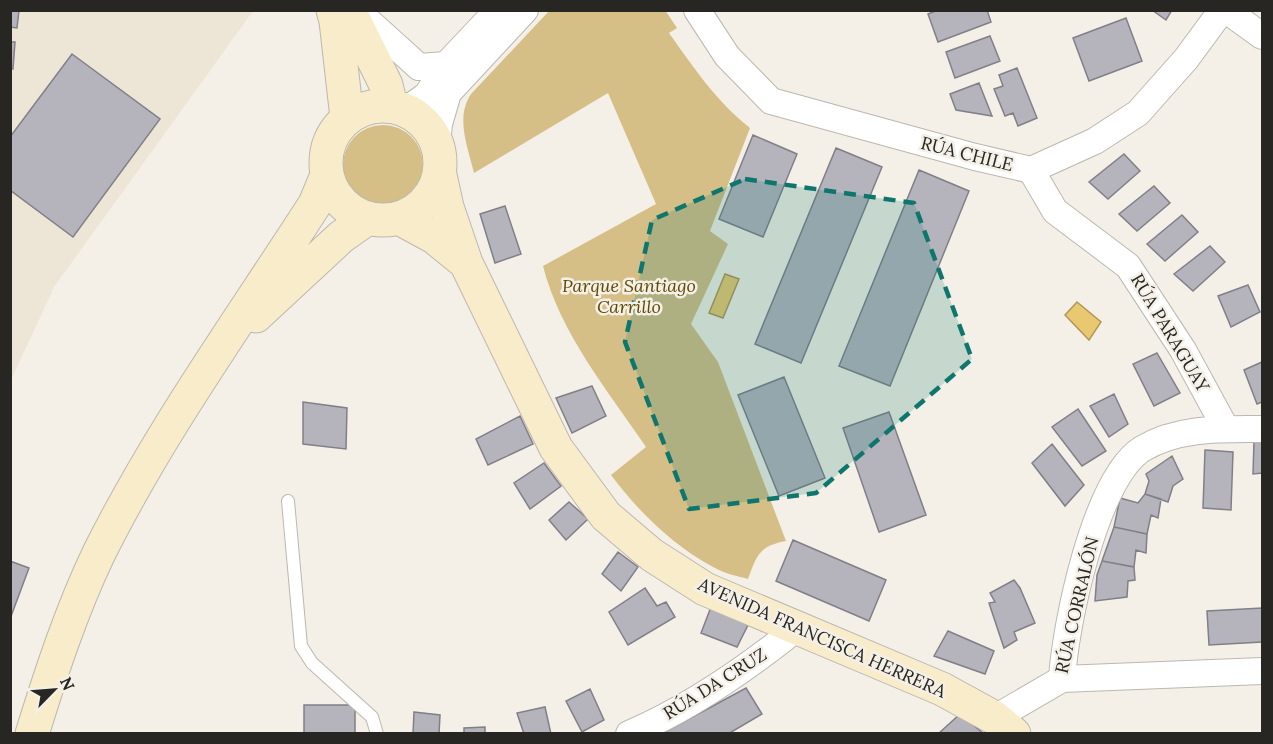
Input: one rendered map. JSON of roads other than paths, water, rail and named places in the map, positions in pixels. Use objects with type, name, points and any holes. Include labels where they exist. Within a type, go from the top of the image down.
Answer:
[{"type":"street","points":[[333,10],[347,118]]},
{"type":"street","points":[[349,10],[371,60],[398,108],[419,118],[438,159]]},
{"type":"street","points":[[356,10],[419,68],[446,65]]},
{"type":"street","points":[[384,218],[342,202],[327,175],[326,159],[329,144],[336,130],[347,118],[360,110],[398,108],[427,95],[446,65],[498,10]]},
{"type":"street","points":[[225,343],[341,237],[384,218],[414,212],[426,202],[438,159],[439,124],[448,93],[525,10]]},
{"type":"street","name":"RÚA CHILE","points":[[697,10],[727,56],[771,101],[1031,170],[1095,141],[1138,113],[1186,59],[1224,10]]},
{"type":"street","points":[[1224,10],[1263,36]]},
{"type":"street","name":"AVENIDA FRANCISCA HERRERA","points":[[438,159],[447,207],[466,263],[556,448],[606,516],[652,555],[705,589],[942,689],[1004,726]]},
{"type":"street","name":"RÚA PARAGUAY","points":[[1031,170],[1055,211],[1128,266],[1183,350],[1226,429]]},
{"type":"street","points":[[32,734],[52,669],[98,556],[163,436],[315,204],[327,175]]},
{"type":"street","name":"AVENIDA FRANCISCA HERRERA","points":[[384,218],[434,237],[466,263]]},
{"type":"street","name":"RÚA CORRALÓN","points":[[1004,726],[1062,679],[1064,654],[1089,544],[1118,474],[1141,450],[1181,433],[1226,429],[1263,429]]},
{"type":"street","name":"RÚA DA CRUZ","points":[[629,734],[709,691],[763,656],[797,628]]},
{"type":"street","points":[[1062,679],[1263,671]]},
{"type":"lane","points":[[288,501],[301,646],[312,663],[372,717],[377,734]]},
{"type":"park label","name":"Parque Santiago Carrillo","points":[[629,296]]}]
